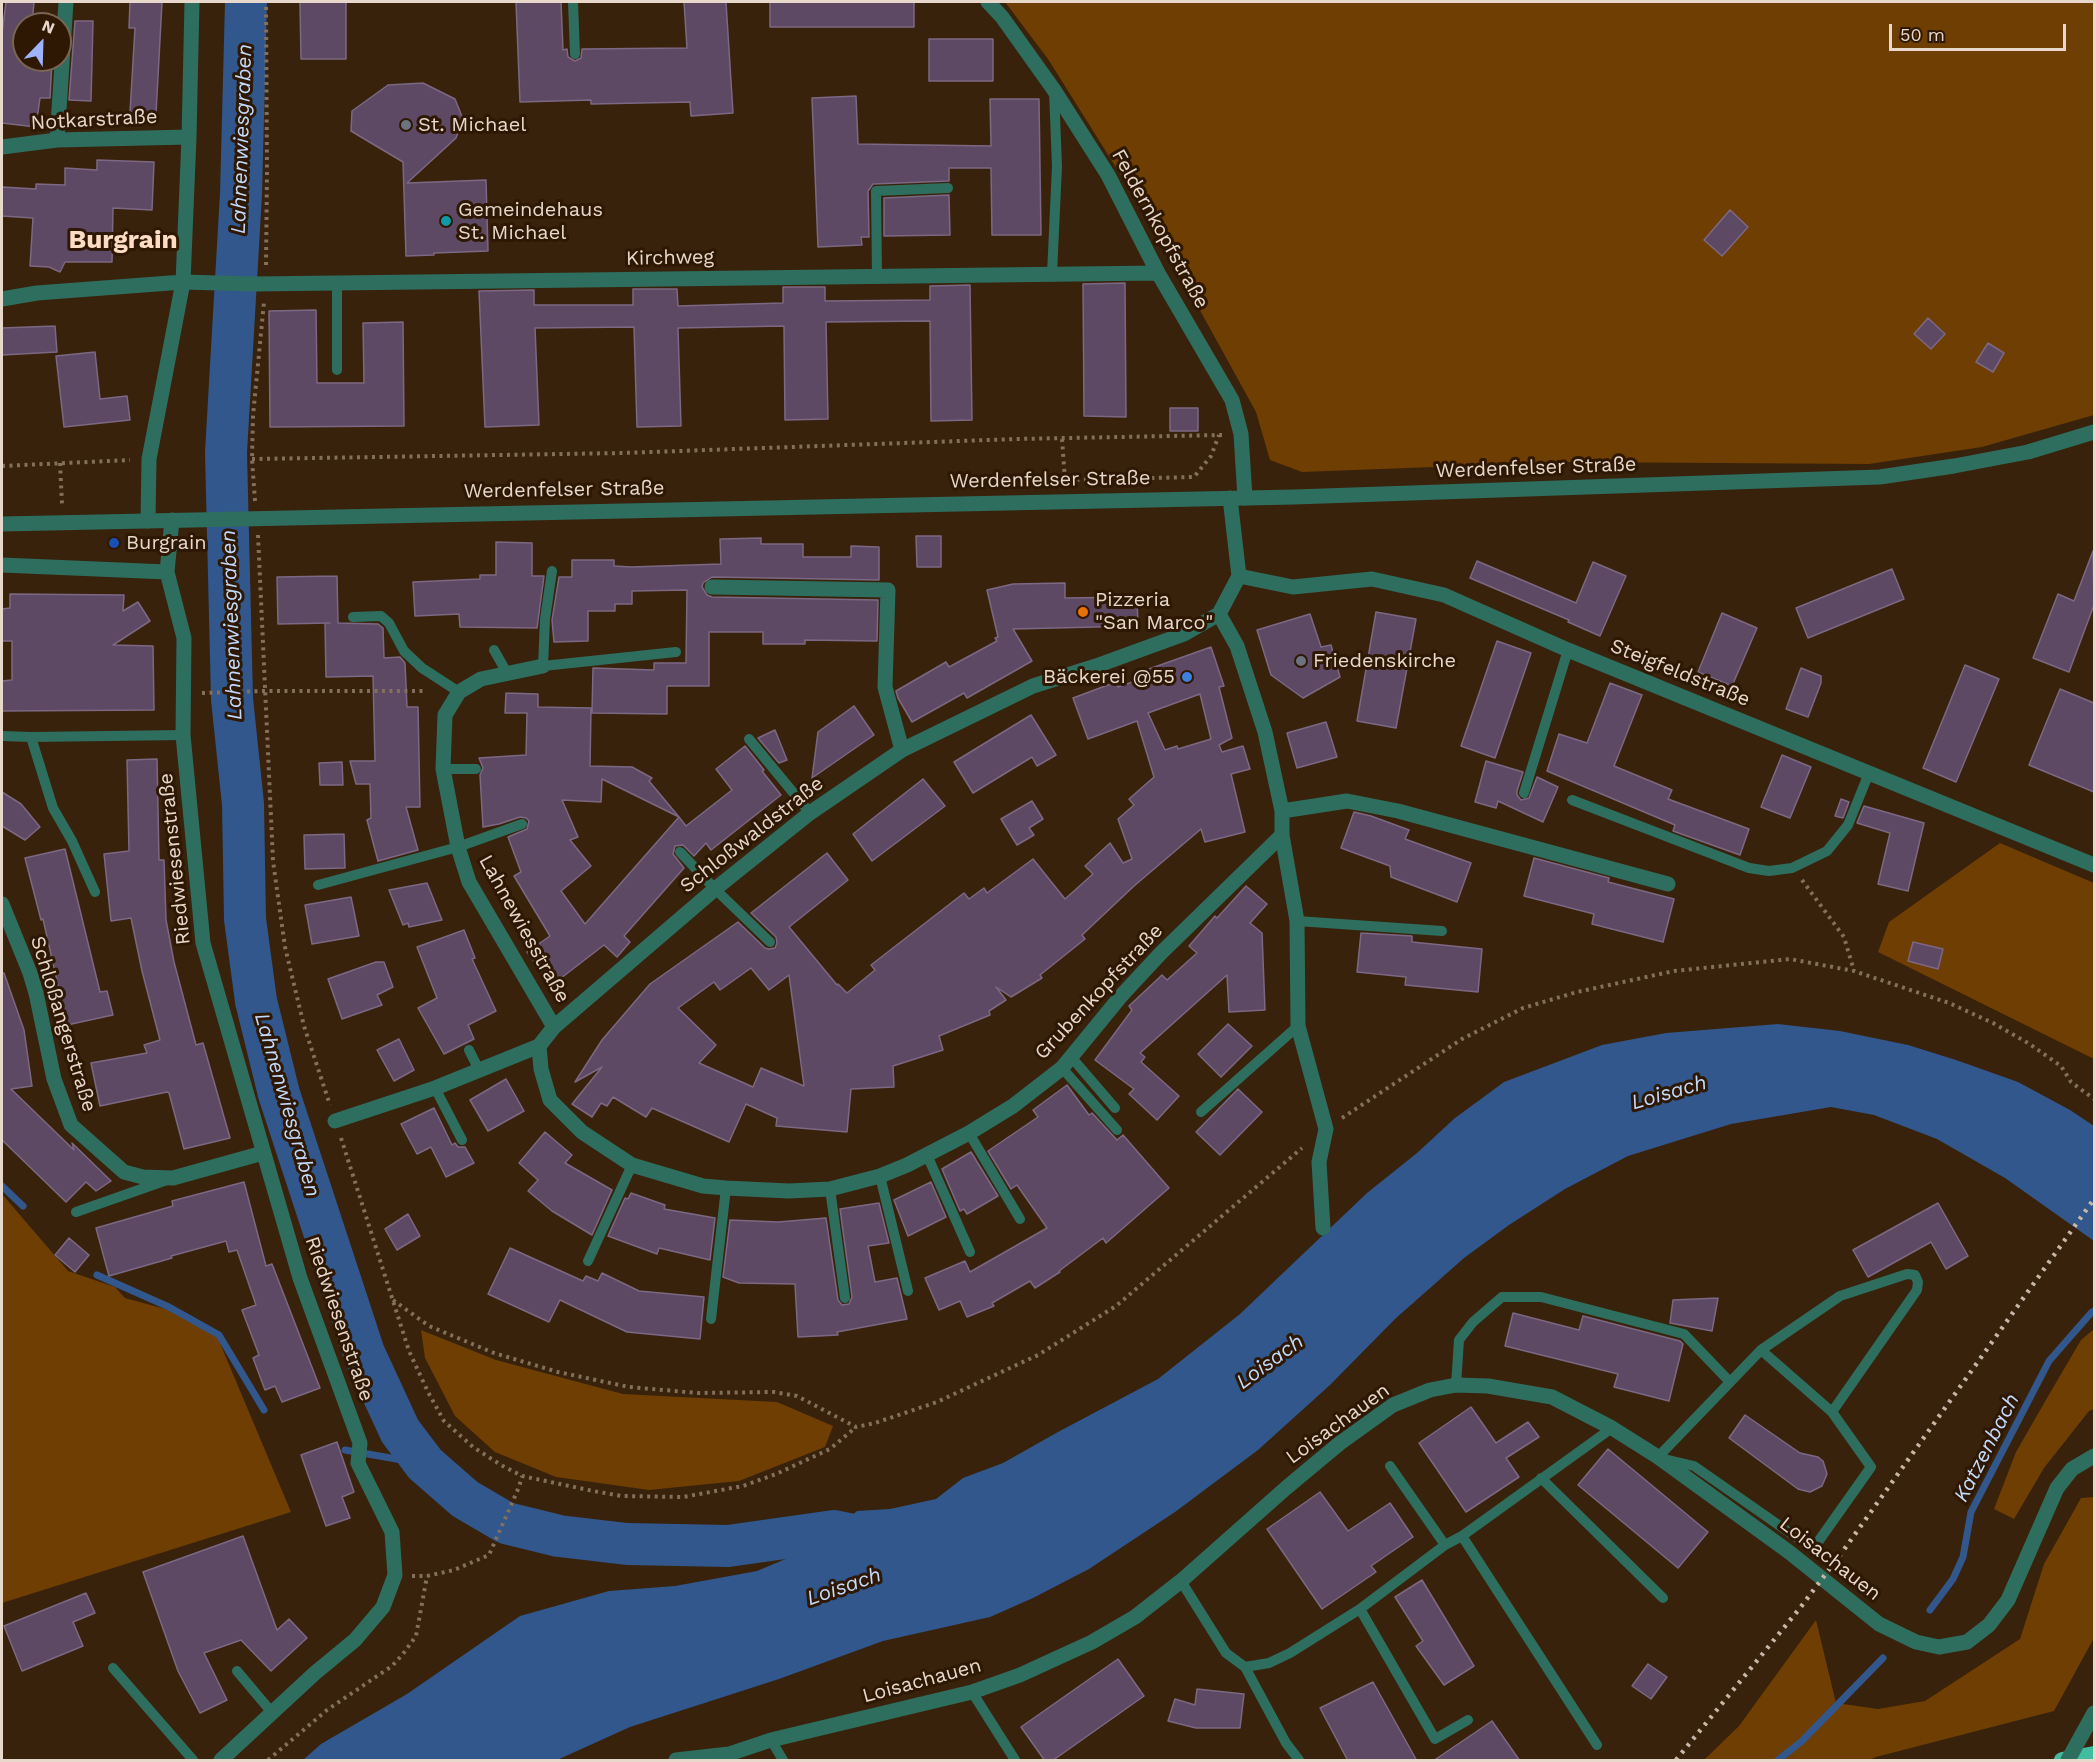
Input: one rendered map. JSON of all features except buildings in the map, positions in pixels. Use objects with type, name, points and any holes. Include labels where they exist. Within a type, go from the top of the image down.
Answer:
[{"type":"highway","points":[[2062,1761],[2094,1754]]},
{"type":"street","points":[[57,140],[66,2]]},
{"type":"street","points":[[148,521],[149,459],[183,282],[192,2]]},
{"type":"street","name":"Feldernkopfstraße","points":[[988,2],[1002,17],[1054,90],[1108,175],[1158,273],[1232,400],[1241,434],[1238,498],[1239,576]]},
{"type":"street","name":"Notkarstraße","points":[[2,147],[57,140],[189,137]]},
{"type":"street","name":"Kirchweg","points":[[2,299],[37,293],[183,282],[259,284],[1158,273]]},
{"type":"street","name":"Werdenfelser Straße","points":[[2,524],[1238,498],[1880,477],[2028,452],[2094,432]]},
{"type":"street","name":"Riedwiesenstraße","points":[[172,520],[167,572],[184,638],[183,735],[203,943],[300,1278],[360,1443],[358,1463],[392,1532],[395,1575],[383,1607],[355,1640],[221,1761]]},
{"type":"street","points":[[2,565],[167,572]]},
{"type":"street","points":[[1239,576],[1219,614],[1237,646],[1265,732],[1281,811],[1282,835],[1296,921],[1298,1026],[1326,1129],[1319,1162],[1323,1228]]},
{"type":"street","name":"Steigfeldstraße","points":[[1239,576],[1293,587],[1372,579],[1444,595],[1568,650],[2094,865]]},
{"type":"street","points":[[712,587],[888,590],[885,687],[902,750]]},
{"type":"street","name":"Schloßwaldstraße","points":[[539,1046],[554,1027],[715,889],[810,813],[902,750],[1033,686],[1184,634],[1219,614]]},
{"type":"street","points":[[459,692],[481,679],[543,666]]},
{"type":"street","name":"Lahnewiesstraße","points":[[459,692],[445,715],[443,769],[458,847],[470,882],[554,1027]]},
{"type":"street","points":[[1281,811],[1347,801],[1398,812],[1668,884]]},
{"type":"street","name":"Grubenkopfstraße","points":[[539,1046],[541,1069],[550,1100],[582,1132],[632,1165],[703,1186],[789,1191],[830,1189],[880,1176],[969,1133],[1013,1106],[1067,1063],[1121,996],[1161,953],[1282,835]]},
{"type":"street","name":"Schloßangerstraße","points":[[2,904],[30,973],[54,1079],[71,1125],[124,1172],[143,1177],[173,1178],[262,1153]]},
{"type":"street","points":[[335,1121],[435,1088],[539,1046]]},
{"type":"street","name":"Loisachauen","points":[[676,1761],[729,1754],[771,1740],[972,1692],[1020,1675],[1092,1642],[1135,1617],[1182,1581],[1286,1488],[1349,1436],[1393,1405],[1430,1390],[1456,1385],[1488,1386],[1552,1397],[1612,1428],[1658,1457],[1789,1552],[1880,1624],[1916,1642],[1939,1647],[1967,1642],[1989,1625],[2008,1600],[2057,1488],[2072,1469],[2094,1456]]},
{"type":"street","points":[[2068,1761],[2094,1713]]},
{"type":"lane","points":[[573,2],[575,54]]},
{"type":"lane","points":[[1052,274],[1057,166],[1054,90]]},
{"type":"lane","points":[[877,277],[876,190],[948,188]]},
{"type":"lane","points":[[337,283],[337,370]]},
{"type":"lane","points":[[552,571],[543,666],[676,652]]},
{"type":"lane","points":[[353,617],[381,616],[389,623],[404,651],[422,668],[459,692]]},
{"type":"lane","points":[[494,650],[507,673]]},
{"type":"lane","points":[[1524,793],[1568,650]]},
{"type":"lane","points":[[2,736],[183,735]]},
{"type":"lane","points":[[31,737],[53,808],[72,841],[95,892]]},
{"type":"lane","points":[[749,738],[810,813]]},
{"type":"lane","points":[[443,769],[476,769]]},
{"type":"lane","points":[[1572,800],[1749,868],[1769,871],[1792,868],[1827,852],[1848,825],[1869,773]]},
{"type":"lane","points":[[318,885],[458,847],[522,824]]},
{"type":"lane","points":[[680,852],[770,942]]},
{"type":"lane","points":[[1296,921],[1442,931]]},
{"type":"lane","points":[[1202,1112],[1298,1026]]},
{"type":"lane","points":[[469,1050],[478,1070]]},
{"type":"lane","points":[[1067,1063],[1115,1108]]},
{"type":"lane","points":[[1067,1063],[1118,1130]]},
{"type":"lane","points":[[435,1088],[462,1140]]},
{"type":"lane","points":[[969,1133],[1020,1219]]},
{"type":"lane","points":[[927,1155],[969,1252]]},
{"type":"lane","points":[[588,1261],[632,1165]]},
{"type":"lane","points":[[880,1176],[908,1291]]},
{"type":"lane","points":[[76,1212],[173,1178]]},
{"type":"lane","points":[[711,1319],[726,1188]]},
{"type":"lane","points":[[830,1189],[845,1298]]},
{"type":"lane","points":[[1761,1350],[1832,1412],[1871,1467],[1813,1549],[1694,1466],[1658,1457],[1761,1350],[1840,1296],[1907,1274],[1915,1275],[1918,1282],[1917,1290],[1832,1412]]},
{"type":"lane","points":[[1456,1385],[1459,1340],[1473,1322],[1502,1297],[1541,1297],[1684,1334],[1730,1382]]},
{"type":"lane","points":[[1245,1667],[1269,1663],[1290,1653],[1360,1609],[1444,1545],[1462,1536],[1612,1428]]},
{"type":"lane","points":[[1390,1466],[1444,1545]]},
{"type":"lane","points":[[1541,1478],[1663,1598]]},
{"type":"lane","points":[[1462,1536],[1597,1745]]},
{"type":"lane","points":[[1182,1581],[1227,1653],[1245,1667],[1286,1743],[1299,1761]]},
{"type":"lane","points":[[1360,1609],[1435,1739],[1468,1720]]},
{"type":"lane","points":[[112,1668],[193,1761]]},
{"type":"lane","points":[[237,1671],[271,1714]]},
{"type":"lane","points":[[972,1692],[1015,1761]]},
{"type":"lane","points":[[771,1740],[783,1761]]},
{"type":"path","points":[[266,2],[267,174],[259,284],[252,459],[257,518],[273,861],[285,947],[304,1026],[409,1351],[444,1421],[474,1447],[522,1476],[622,1496],[683,1497],[743,1486],[776,1474],[830,1449],[856,1427],[938,1402],[1038,1355],[1116,1306],[1326,1129],[1462,1039],[1523,1008],[1578,992],[1674,971],[1790,959],[1854,971],[1949,1003],[1993,1023],[2028,1043],[2061,1066],[2071,1083],[2094,1100]]},
{"type":"path","points":[[252,459],[623,453],[1241,434]]},
{"type":"path","points":[[1062,439],[1065,480],[1194,477],[1211,456],[1219,435]]},
{"type":"path","points":[[2,466],[149,459]]},
{"type":"path","points":[[60,463],[62,522]]},
{"type":"path","points":[[212,693],[459,692]]},
{"type":"path","points":[[1792,868],[1844,937],[1854,971]]},
{"type":"path","points":[[393,1300],[429,1326],[494,1353],[558,1372],[640,1389],[698,1393],[774,1392],[797,1396],[856,1427]]},
{"type":"path","points":[[395,1575],[427,1576],[454,1570],[489,1555],[522,1476]]},
{"type":"path","points":[[268,1761],[327,1710],[393,1666],[416,1636],[427,1576]]},
{"type":"shaded area","points":[[1005,2],[2094,2],[2094,415],[1982,447],[1869,464],[1565,462],[1302,472],[1270,460],[1256,412],[1159,236],[1048,59]]},
{"type":"shaded area","points":[[2000,843],[2094,883],[2094,1059],[1878,952],[1889,922]]},
{"type":"shaded area","points":[[2,1194],[68,1271],[115,1287],[125,1298],[169,1310],[217,1336],[291,1512],[2,1603]]},
{"type":"shaded area","points":[[2094,1329],[2094,1409],[2089,1411],[2044,1468],[2014,1519],[1994,1509],[2016,1452],[2081,1340]]},
{"type":"shaded area","points":[[421,1330],[496,1360],[623,1394],[777,1402],[833,1426],[825,1447],[739,1481],[649,1490],[556,1477],[495,1452],[455,1416],[425,1358]]},
{"type":"shaded area","points":[[2094,1497],[2094,1638],[2054,1711],[1869,1760],[1704,1760],[1739,1726],[1816,1620],[1836,1703],[1878,1709],[1925,1701],[2020,1639],[2044,1564],[2081,1498]]},
{"type":"water","name":"Loisach","points":[[1778,1024],[1840,1031],[1908,1045],[1956,1060],[2018,1082],[2070,1110],[2094,1126],[2094,1241],[2005,1178],[1937,1139],[1874,1115],[1831,1107],[1731,1124],[1628,1156],[1565,1189],[1509,1225],[1464,1258],[1395,1319],[1330,1385],[1258,1450],[1175,1512],[1089,1569],[1033,1598],[990,1617],[883,1641],[779,1679],[630,1727],[557,1760],[303,1760],[321,1744],[407,1694],[520,1616],[609,1591],[675,1586],[757,1571],[814,1547],[857,1511],[890,1509],[936,1499],[963,1478],[1003,1463],[1158,1379],[1240,1314],[1367,1193],[1417,1153],[1455,1118],[1504,1082],[1602,1045],[1666,1033]]},
{"type":"waterway","name":"Lahnenwiesgraben","points":[[246,2],[241,194],[226,452],[232,699],[243,804],[245,919],[256,1001],[279,1094],[364,1353],[400,1431],[425,1464],[465,1499],[506,1523],[559,1536],[627,1544],[728,1546],[834,1531],[889,1542]]},
{"type":"waterway","points":[[2,1186],[23,1206]]},
{"type":"waterway","points":[[97,1275],[169,1307],[219,1335],[264,1410]]},
{"type":"waterway","name":"Katzenbach","points":[[1930,1610],[1953,1579],[1963,1557],[1971,1512],[2049,1361],[2094,1311]]},
{"type":"waterway","points":[[345,1450],[425,1464]]},
{"type":"waterway","name":"Katzenbach","points":[[1778,1760],[1802,1741],[1883,1658]]},
{"type":"railway","points":[[1676,1760],[1800,1608],[1843,1551],[2094,1199]]},
{"type":"place","name":"St. Michael","points":[[406,125]]},
{"type":"place","name":"Gemeindehaus St. Michael","points":[[446,221]]},
{"type":"place","name":"Burgrain","points":[[114,543]]},
{"type":"place","name":"Pizzeria \"San Marco\"","points":[[1083,612]]},
{"type":"place","name":"Friedenskirche","points":[[1301,661]]},
{"type":"place","name":"Bäckerei @55","points":[[1187,677]]},
{"type":"district","name":"Burgrain","points":[[123,240]]}]
